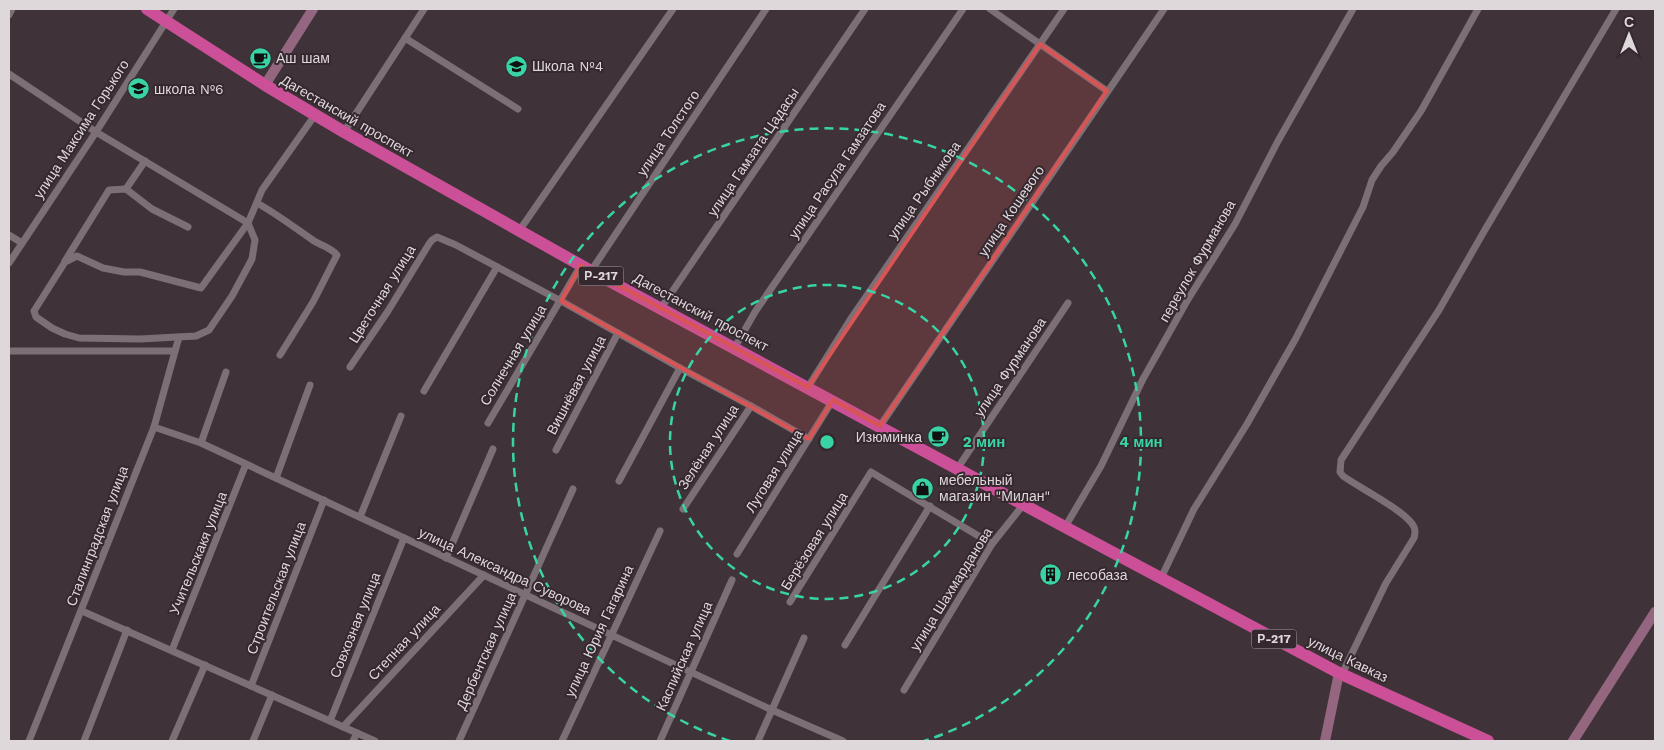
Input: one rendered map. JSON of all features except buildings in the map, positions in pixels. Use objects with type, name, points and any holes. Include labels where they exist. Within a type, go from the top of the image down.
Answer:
[{"type":"highway","name":"Дагестанский проспект","points":[[147,9],[315,115],[519,231],[1065,527]]},
{"type":"highway","name":"улица Кавказ","points":[[1065,527],[1340,673],[1488,741]]},
{"type":"street","points":[[9,15],[12,9]]},
{"type":"street","name":"улица Максима Горького","points":[[9,263],[96,132],[174,9]]},
{"type":"street","points":[[265,85],[313,9]]},
{"type":"street","points":[[344,132],[424,9]]},
{"type":"street","points":[[519,231],[673,9]]},
{"type":"street","name":"улица Толстого","points":[[561,300],[586,268],[766,9]]},
{"type":"street","name":"улица Гамзата Цадасы","points":[[661,308],[865,9]]},
{"type":"street","name":"улица Расула Гамзатова","points":[[735,347],[755,312],[962,9]]},
{"type":"street","points":[[990,9],[1107,91]]},
{"type":"street","name":"улица Рыбникова","points":[[808,387],[855,312],[1064,9]]},
{"type":"street","name":"улица Кошевого","points":[[880,426],[1164,9]]},
{"type":"street","name":"переулок Фурманова","points":[[1065,527],[1101,466],[1143,379],[1234,224],[1278,141],[1353,9]]},
{"type":"street","points":[[1161,578],[1194,509],[1296,338],[1363,207],[1372,180],[1380,166],[1393,152],[1422,111],[1478,9]]},
{"type":"street","points":[[1325,741],[1340,673],[1386,583],[1414,538],[1416,530],[1414,524],[1405,516],[1343,476],[1340,472],[1342,460],[1438,310],[1616,9]]},
{"type":"street","points":[[405,38],[518,109]]},
{"type":"street","points":[[9,74],[96,132],[248,223],[255,240],[252,259],[232,296],[209,330],[196,336],[140,339],[79,338],[52,328],[36,317],[34,311],[109,190],[126,189],[152,209],[188,227]]},
{"type":"street","points":[[65,262],[77,256],[103,268],[124,272],[140,272],[201,288],[248,223],[262,190],[315,115]]},
{"type":"street","points":[[126,189],[145,161]]},
{"type":"street","points":[[257,203],[271,210],[286,223],[317,243],[332,249],[337,255],[313,302],[280,355]]},
{"type":"street","points":[[9,235],[22,243]]},
{"type":"street","name":"Цветочная улица","points":[[350,367],[388,311],[432,240],[437,238],[456,245],[497,267]]},
{"type":"street","points":[[424,391],[497,267],[561,300],[750,406]]},
{"type":"street","name":"Солнечная улица","points":[[488,423],[561,300]]},
{"type":"street","name":"улица Фурманова","points":[[957,469],[1068,303]]},
{"type":"street","name":"Вишнёвая улица","points":[[556,450],[618,333]]},
{"type":"street","name":"Сталинградская улица","points":[[29,741],[154,427],[179,337]]},
{"type":"street","points":[[9,351],[174,351]]},
{"type":"street","points":[[619,481],[680,368]]},
{"type":"street","points":[[201,443],[226,372]]},
{"type":"street","points":[[276,478],[310,385]]},
{"type":"street","name":"Луговая улица","points":[[737,554],[833,400]]},
{"type":"street","name":"Зелёная улица","points":[[683,509],[750,406],[809,439]]},
{"type":"street","points":[[360,517],[401,416]]},
{"type":"street","name":"улица Александра Суворова","points":[[154,427],[201,443],[839,740]]},
{"type":"street","points":[[446,558],[493,449]]},
{"type":"street","name":"Учительскакя улица","points":[[172,650],[246,464]]},
{"type":"street","name":"Берёзовая улица","points":[[790,602],[871,472],[930,506]]},
{"type":"street","name":"Дербентская улица","points":[[459,741],[573,489]]},
{"type":"street","name":"Строительская улица","points":[[251,686],[324,500]]},
{"type":"street","name":"улица Шахмарданова","points":[[904,690],[992,544],[1023,505]]},
{"type":"street","points":[[845,646],[930,506],[992,544]]},
{"type":"street","name":"улица Юрия Гагарина","points":[[562,741],[660,531]]},
{"type":"street","name":"Совхозная улица","points":[[330,721],[404,538]]},
{"type":"street","name":"Степная улица","points":[[342,727],[484,575]]},
{"type":"street","name":"Каспийская улица","points":[[660,741],[732,580]]},
{"type":"street","points":[[82,611],[375,741]]},
{"type":"street","points":[[1573,741],[1655,612]]},
{"type":"street","points":[[84,741],[127,630]]},
{"type":"street","points":[[758,741],[804,638]]},
{"type":"street","points":[[172,741],[205,665]]},
{"type":"street","points":[[253,741],[272,695]]},
{"type":"street","points":[[353,741],[357,733]]},
{"type":"highlighted area","points":[[1040,44],[1107,91],[880,426],[833,400],[809,439],[561,301],[581,265],[808,387]]},
{"type":"place","name":"Аш шам","points":[[260,58]]},
{"type":"place","name":"Школа №4","points":[[516,66]]},
{"type":"place","name":"школа №6","points":[[138,89]]},
{"type":"place","name":"Изюминка","points":[[938,437]]},
{"type":"place","name":"мебельный магазин \"Милан\"","points":[[923,488]]},
{"type":"place","name":"лесобаза","points":[[1051,575]]}]
